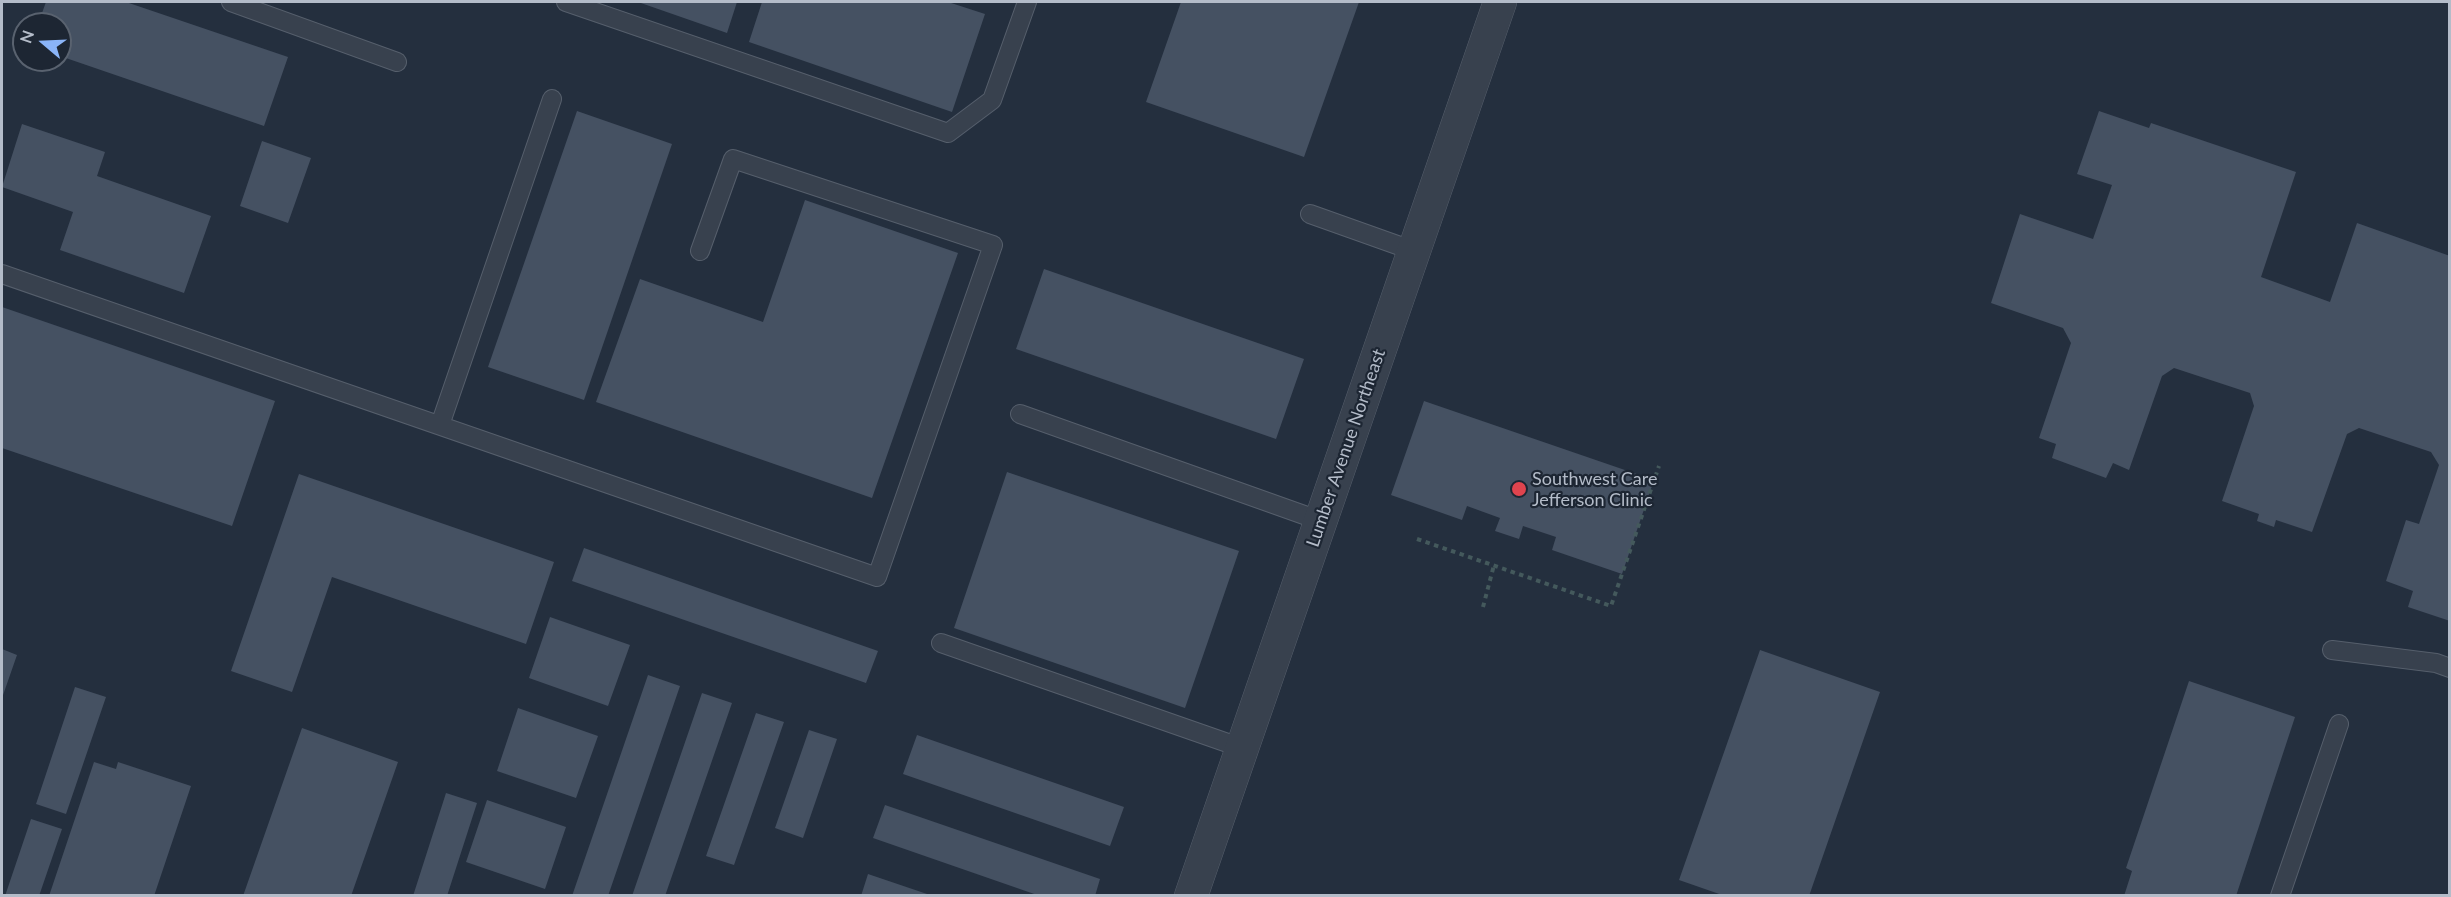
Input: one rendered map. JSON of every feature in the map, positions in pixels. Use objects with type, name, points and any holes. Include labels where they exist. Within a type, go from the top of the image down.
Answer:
[{"type":"street","name":"Lumber Avenue Northeast","points":[[1191,896],[1500,2]]},
{"type":"lane","points":[[231,2],[397,62]]},
{"type":"lane","points":[[566,2],[948,133],[992,100],[1027,2]]},
{"type":"lane","points":[[440,425],[552,99]]},
{"type":"lane","points":[[2,274],[877,577],[993,245],[733,159],[700,250]]},
{"type":"lane","points":[[1310,214],[1414,251]]},
{"type":"lane","points":[[1020,414],[1320,521]]},
{"type":"lane","points":[[941,643],[1242,747]]},
{"type":"lane","points":[[2332,650],[2436,663],[2450,668]]},
{"type":"lane","points":[[2280,896],[2339,724]]},
{"type":"path","points":[[1417,538],[1611,606],[1659,466]]},
{"type":"path","points":[[1483,607],[1494,565]]},
{"type":"building","points":[[46,2],[126,2],[288,57],[264,126],[72,60],[72,12],[42,12]]},
{"type":"building","points":[[638,2],[737,2],[727,33]]},
{"type":"building","points":[[762,2],[948,2],[985,14],[952,112],[749,42]]},
{"type":"building","points":[[1181,2],[1359,2],[1304,157],[1146,102]]},
{"type":"building","points":[[577,111],[672,144],[584,400],[488,367]]},
{"type":"building","points":[[2099,111],[2149,128],[2151,123],[2296,172],[2261,277],[2330,302],[2357,223],[2450,256],[2450,621],[2408,607],[2413,591],[2386,581],[2406,520],[2419,524],[2439,465],[2431,452],[2359,428],[2347,434],[2312,532],[2276,520],[2274,527],[2257,521],[2259,514],[2222,501],[2254,406],[2250,393],[2174,368],[2162,376],[2129,470],[2113,463],[2106,478],[2052,458],[2056,444],[2039,438],[2071,343],[2063,328],[1991,303],[2020,214],[2093,239],[2112,185],[2077,174]]},
{"type":"building","points":[[22,124],[105,152],[97,176],[211,216],[184,293],[60,250],[73,212],[2,187]]},
{"type":"building","points":[[262,141],[311,158],[288,223],[240,206]]},
{"type":"building","points":[[805,200],[958,253],[872,498],[596,402],[640,279],[763,322]]},
{"type":"building","points":[[1044,269],[1304,359],[1276,439],[1016,349]]},
{"type":"building","points":[[2,307],[275,401],[232,526],[2,448]]},
{"type":"building","points":[[1424,401],[1654,480],[1622,574],[1552,550],[1556,537],[1523,526],[1519,539],[1495,531],[1500,518],[1467,506],[1462,520],[1391,495]]},
{"type":"building","points":[[1007,472],[1239,551],[1185,708],[954,628]]},
{"type":"building","points":[[299,474],[554,562],[526,644],[332,577],[292,692],[231,671]]},
{"type":"building","points":[[584,548],[878,651],[866,683],[572,581]]},
{"type":"building","points":[[550,617],[630,645],[608,706],[529,678]]},
{"type":"building","points":[[2,649],[17,655],[2,698]]},
{"type":"building","points":[[1760,650],[1880,692],[1809,896],[1725,896],[1679,880]]},
{"type":"building","points":[[648,675],[680,686],[608,896],[572,896]]},
{"type":"building","points":[[2189,681],[2295,717],[2236,896],[2124,896],[2132,871],[2126,868]]},
{"type":"building","points":[[75,687],[106,697],[66,814],[36,804]]},
{"type":"building","points":[[702,693],[732,703],[665,896],[632,896]]},
{"type":"building","points":[[518,708],[598,736],[576,798],[497,771]]},
{"type":"building","points":[[756,713],[784,722],[734,865],[706,856]]},
{"type":"building","points":[[302,728],[398,762],[351,896],[243,896]]},
{"type":"building","points":[[809,730],[837,739],[803,838],[775,828]]},
{"type":"building","points":[[917,735],[1124,807],[1110,846],[903,774]]},
{"type":"building","points":[[94,762],[116,769],[118,762],[191,786],[154,896],[49,896]]},
{"type":"building","points":[[446,793],[477,803],[447,896],[413,896]]},
{"type":"building","points":[[487,800],[566,827],[545,889],[466,862]]},
{"type":"building","points":[[885,805],[1100,879],[1095,896],[1040,896],[873,838]]},
{"type":"building","points":[[31,819],[62,829],[39,896],[5,896]]},
{"type":"building","points":[[868,874],[930,895],[930,896],[861,896]]},
{"type":"place","name":"Southwest Care Jefferson Clinic","points":[[1519,489]]}]
